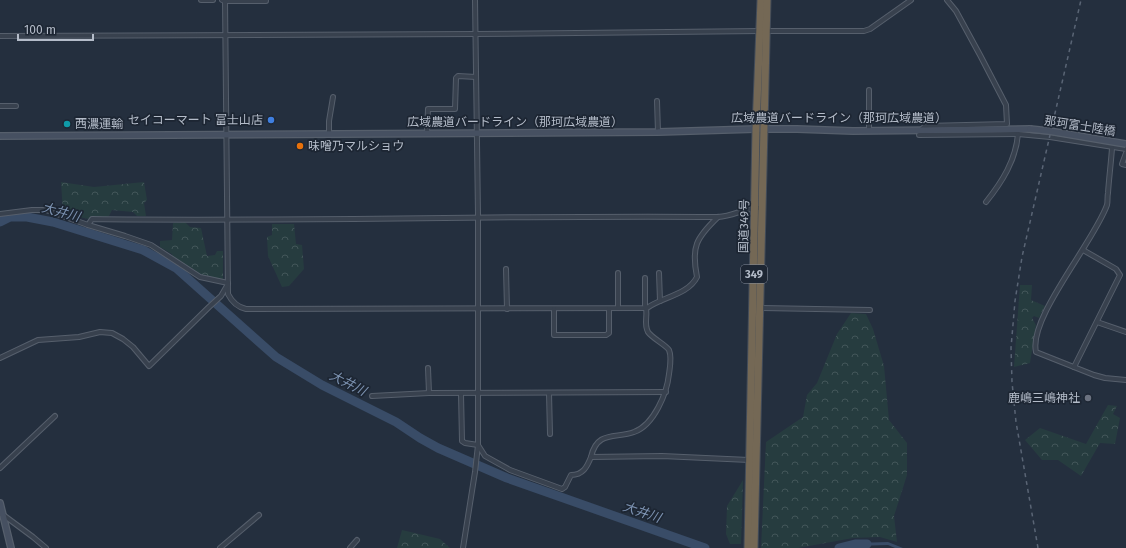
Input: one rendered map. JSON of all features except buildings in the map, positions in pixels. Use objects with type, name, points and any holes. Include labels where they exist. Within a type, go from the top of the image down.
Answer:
[{"type":"highway","name":"国道349号","points":[[748,548],[749,460],[759,208],[765,129],[763,31],[760,0]]},
{"type":"highway","name":"国道349号","points":[[754,548],[760,308],[759,208],[756,129],[763,31],[767,0]]},
{"type":"street","points":[[201,0],[213,0]]},
{"type":"street","points":[[266,1],[224,0],[226,36],[228,294],[239,307],[246,309],[647,308],[684,291],[694,284],[698,277],[694,254],[700,236],[718,217]]},
{"type":"street","points":[[463,548],[478,445],[478,217],[475,0]]},
{"type":"street","points":[[0,36],[226,36],[864,31],[870,29],[911,0]]},
{"type":"street","points":[[920,133],[925,126],[1007,124],[1006,106],[956,11],[948,0]]},
{"type":"street","points":[[427,133],[428,109],[455,109],[456,78],[458,76],[476,77]]},
{"type":"street","points":[[869,90],[869,131]]},
{"type":"street","points":[[329,134],[329,121],[333,97]]},
{"type":"street","points":[[656,101],[658,132]]},
{"type":"street","points":[[0,106],[16,106]]},
{"type":"street","name":"広域農道バードライン（那珂広域農道）","points":[[0,136],[658,132],[756,129],[920,133],[935,130],[1030,129]]},
{"type":"street","name":"那珂富士陸橋","points":[[1030,129],[1126,144]]},
{"type":"street","points":[[920,133],[1018,134],[1050,137],[1126,149]]},
{"type":"street","points":[[986,202],[1009,167],[1014,156],[1018,134]]},
{"type":"street","points":[[1112,148],[1107,204],[1083,250],[1047,309],[1038,330],[1034,346],[1036,352],[1074,367],[1105,378],[1126,380]]},
{"type":"street","points":[[1126,153],[1122,164],[1126,166]]},
{"type":"street","points":[[88,225],[92,219],[227,220],[478,217],[728,217],[751,208],[759,208]]},
{"type":"street","points":[[0,214],[32,210],[46,210],[151,245],[200,277],[228,283]]},
{"type":"street","points":[[1074,367],[1120,275],[1116,269],[1083,250]]},
{"type":"street","points":[[506,269],[507,309]]},
{"type":"street","points":[[618,273],[618,308]]},
{"type":"street","points":[[659,273],[660,301]]},
{"type":"street","points":[[461,394],[462,441],[465,443],[478,445],[485,456],[510,470],[562,488],[565,487],[571,475],[577,475],[583,472],[591,457],[592,451],[603,438],[611,435],[634,432],[647,424],[652,418],[666,392],[668,386],[670,359],[669,350],[648,332],[645,322],[647,308],[645,305],[645,278]]},
{"type":"street","points":[[0,358],[38,340],[78,337],[100,332],[112,333],[122,339],[133,347],[149,366],[221,296],[228,283]]},
{"type":"street","points":[[554,309],[554,335],[606,335],[609,333],[609,308]]},
{"type":"street","points":[[760,308],[870,310]]},
{"type":"street","points":[[1097,322],[1126,332]]},
{"type":"street","points":[[428,368],[429,393]]},
{"type":"street","points":[[372,396],[429,393],[666,392]]},
{"type":"street","points":[[550,393],[550,434]]},
{"type":"street","points":[[0,468],[55,416]]},
{"type":"street","points":[[591,457],[662,456],[749,460]]},
{"type":"street","points":[[0,503],[1,514],[11,548]]},
{"type":"street","points":[[1,514],[46,548]]},
{"type":"street","points":[[220,548],[259,515]]},
{"type":"street","points":[[350,548],[357,540]]},
{"type":"green space","points":[[61,182],[94,187],[144,182],[147,200],[144,203],[146,216],[137,216],[133,212],[112,210],[109,216],[97,221],[63,213]]},
{"type":"green space","points":[[185,222],[190,227],[201,228],[207,256],[215,255],[217,251],[223,251],[223,281],[201,276],[173,258],[172,254],[160,247],[160,241],[172,240],[173,223]]},
{"type":"green space","points":[[272,224],[294,224],[296,244],[302,245],[304,269],[289,286],[282,287],[268,256],[267,237],[272,235]]},
{"type":"green space","points":[[1020,285],[1032,285],[1031,300],[1045,306],[1039,318],[1034,316],[1032,318],[1036,325],[1030,363],[1014,367]]},
{"type":"green space","points":[[851,313],[866,314],[873,329],[884,366],[889,420],[907,443],[907,475],[894,516],[897,542],[880,537],[853,538],[798,548],[761,548],[766,442],[803,417],[807,395],[817,383],[837,334]]},
{"type":"green space","points":[[1108,405],[1117,406],[1113,414],[1120,418],[1115,444],[1100,443],[1081,476],[1058,460],[1042,460],[1025,440],[1040,428],[1086,444]]},
{"type":"green space","points":[[743,480],[741,544],[730,544],[726,534],[727,506]]},
{"type":"green space","points":[[402,530],[440,539],[450,548],[397,548]]},
{"type":"water","points":[[888,542],[903,548],[895,548],[888,545],[855,546],[855,543]]},
{"type":"waterway","name":"大井川","points":[[0,222],[10,217],[27,217],[53,222],[143,250],[176,268],[276,357],[322,385],[396,422],[438,448],[507,478],[705,548]]},
{"type":"waterway","name":"大井川","points":[[839,548],[855,544],[867,544]]},
{"type":"railway","points":[[1038,548],[1016,422],[1012,382],[1011,348],[1015,301],[1022,257],[1081,0]]},
{"type":"place","name":"セイコーマート 富士山店","points":[[271,120]]},
{"type":"place","name":"西濃運輸","points":[[67,124]]},
{"type":"place","name":"味噌乃マルショウ","points":[[300,146]]},
{"type":"place","name":"鹿嶋三嶋神社","points":[[1088,398]]}]
